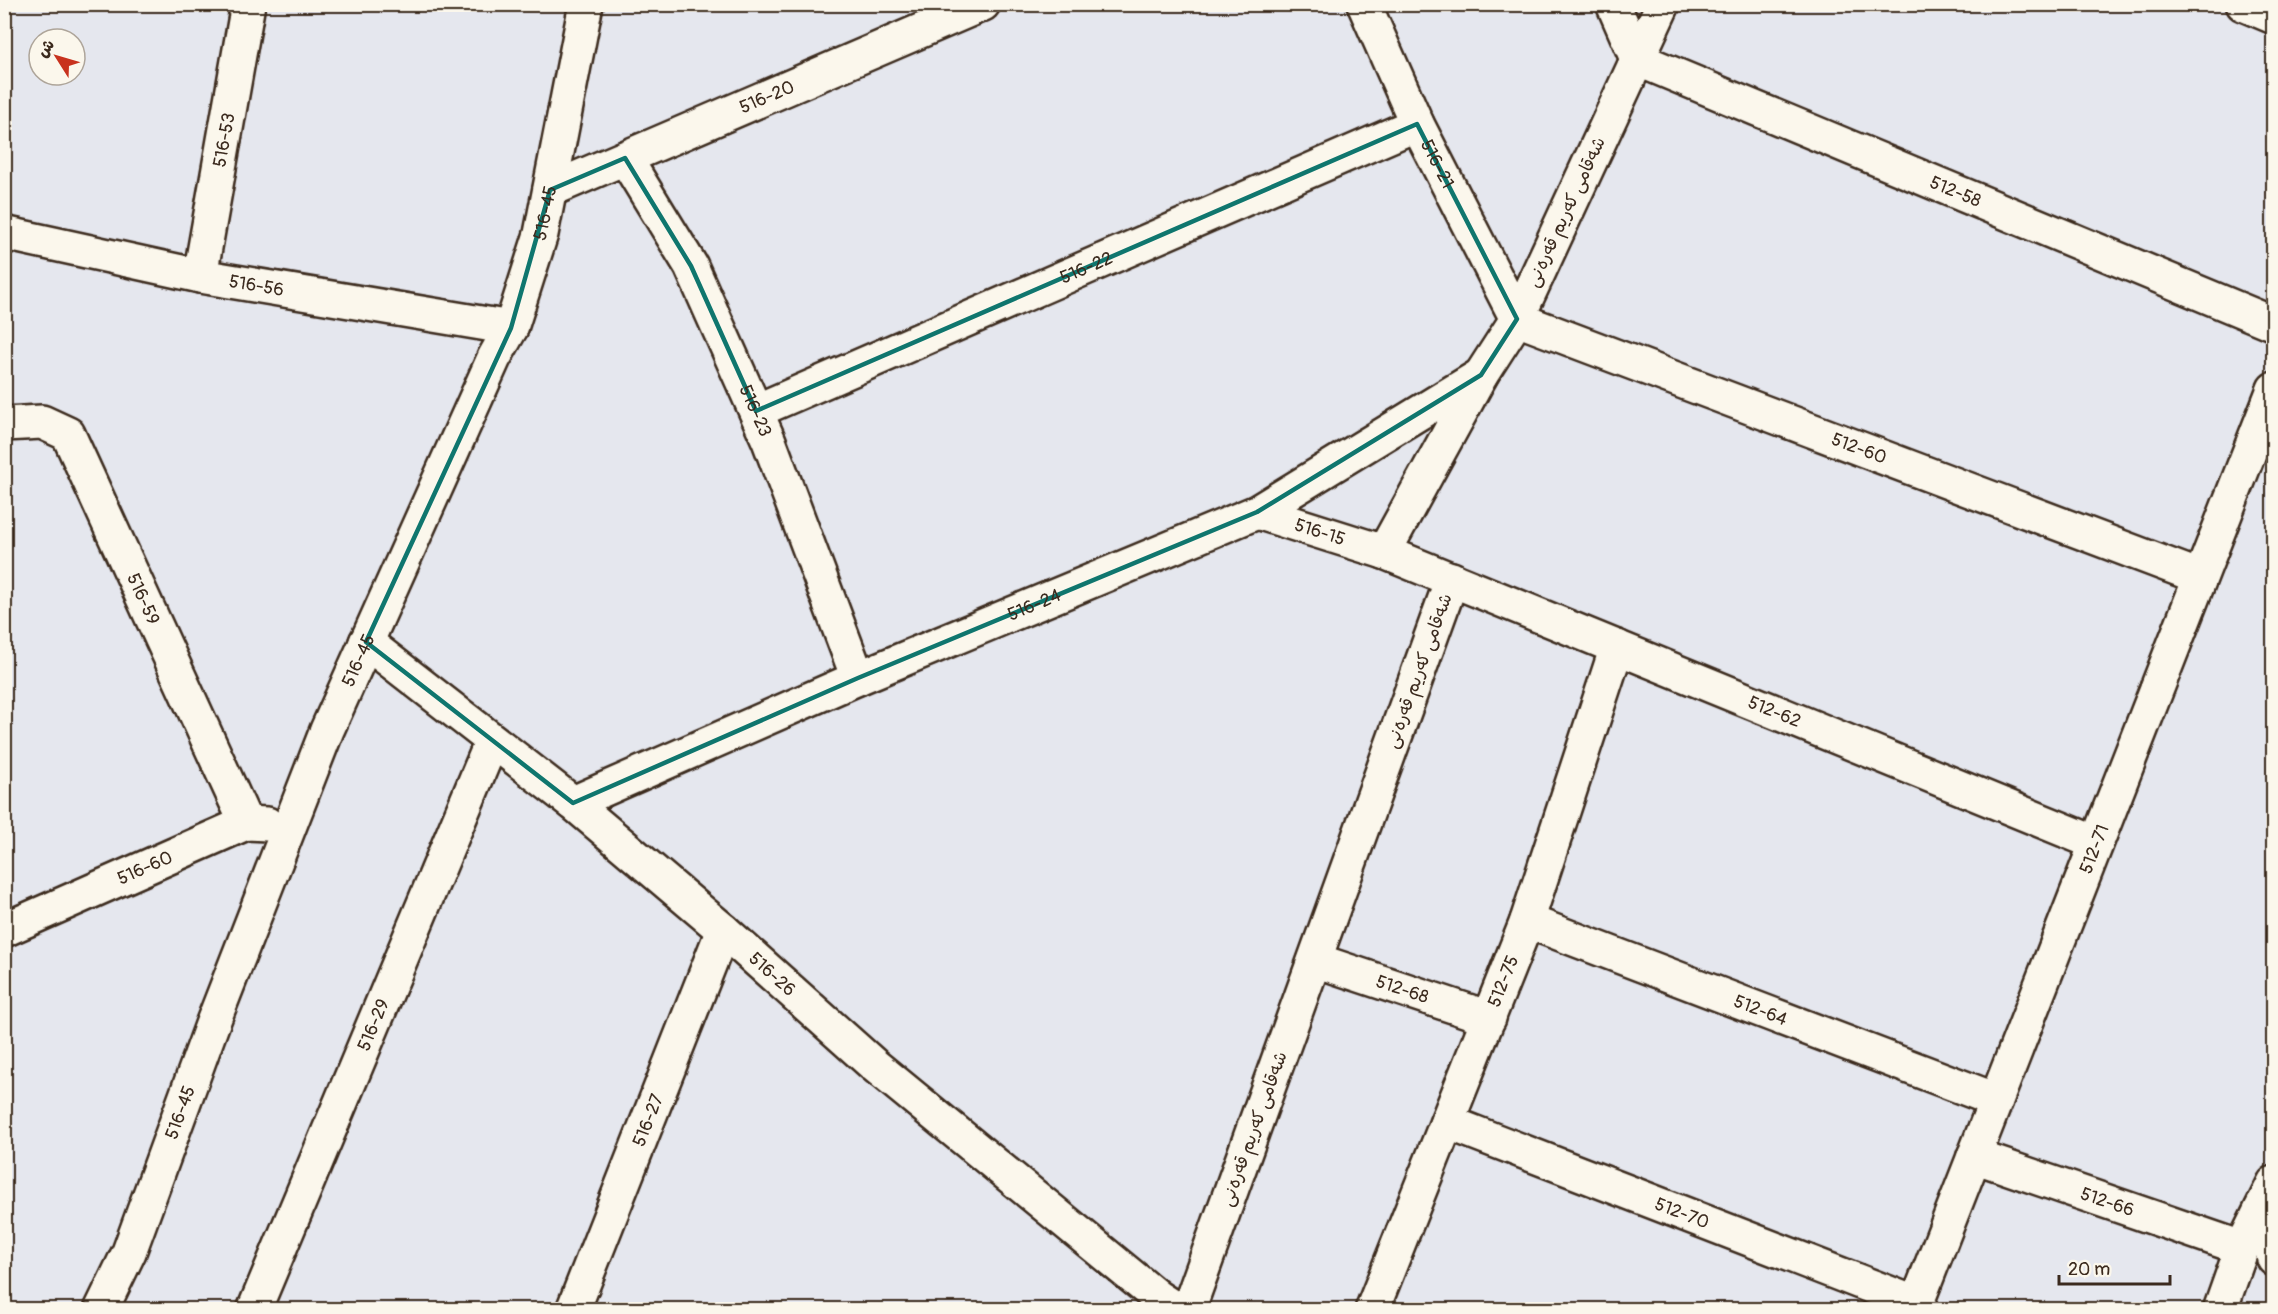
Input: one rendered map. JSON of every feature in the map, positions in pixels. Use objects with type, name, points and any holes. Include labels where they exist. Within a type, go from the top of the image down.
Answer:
[{"type":"street","name":"516-53","points":[[200,276],[248,4]]},
{"type":"street","name":"516-45","points":[[101,1310],[129,1252],[212,1025],[327,730],[494,358],[511,328],[541,234],[586,4]]},
{"type":"street","name":"516-20","points":[[550,190],[983,4]]},
{"type":"street","name":"516-21","points":[[1364,4],[1417,124],[1517,319]]},
{"type":"street","points":[[1613,4],[1637,59]]},
{"type":"street","name":"شەقامی کەریم قەرەنی","points":[[1188,1310],[1452,579],[1384,552],[1481,375],[1517,319],[1663,4]]},
{"type":"street","points":[[2243,4],[2274,17]]},
{"type":"street","name":"512-58","points":[[1637,59],[2274,324]]},
{"type":"street","name":"516-22","points":[[756,411],[1417,124]]},
{"type":"street","name":"516-23","points":[[625,158],[691,266],[756,411],[858,678]]},
{"type":"street","name":"516-56","points":[[4,233],[200,276],[511,328]]},
{"type":"street","name":"512-60","points":[[1517,319],[2200,577]]},
{"type":"street","name":"516-24","points":[[573,804],[858,678],[1257,512],[1481,375]]},
{"type":"street","name":"512-71","points":[[1915,1307],[2274,389]]},
{"type":"street","name":"516-59","points":[[4,424],[42,422],[68,434],[246,822]]},
{"type":"street","name":"516-15","points":[[1257,512],[1384,552]]},
{"type":"street","name":"512-62","points":[[1452,579],[2096,843]]},
{"type":"street","name":"516-26","points":[[366,642],[573,804],[723,930],[874,1065],[1157,1298],[1177,1310]]},
{"type":"street","name":"512-75","points":[[1372,1310],[1527,921],[1617,647]]},
{"type":"street","name":"516-29","points":[[254,1310],[492,741]]},
{"type":"street","name":"516-60","points":[[4,930],[246,822],[290,825]]},
{"type":"street","name":"512-64","points":[[1527,921],[1996,1100]]},
{"type":"street","name":"516-27","points":[[573,1310],[723,930]]},
{"type":"street","name":"512-68","points":[[1315,960],[1489,1018]]},
{"type":"street","name":"512-70","points":[[1447,1122],[1915,1307]]},
{"type":"street","name":"512-66","points":[[1974,1156],[2242,1248]]},
{"type":"street","points":[[2220,1310],[2242,1248],[2267,1197]]},
{"type":"street","points":[[2267,1197],[2274,1259]]},
{"type":"highlighted area","points":[[1417,124],[1517,319],[1481,375],[1257,512],[858,678],[573,803],[366,642],[511,328],[550,190],[625,158],[691,266],[756,411]]}]
